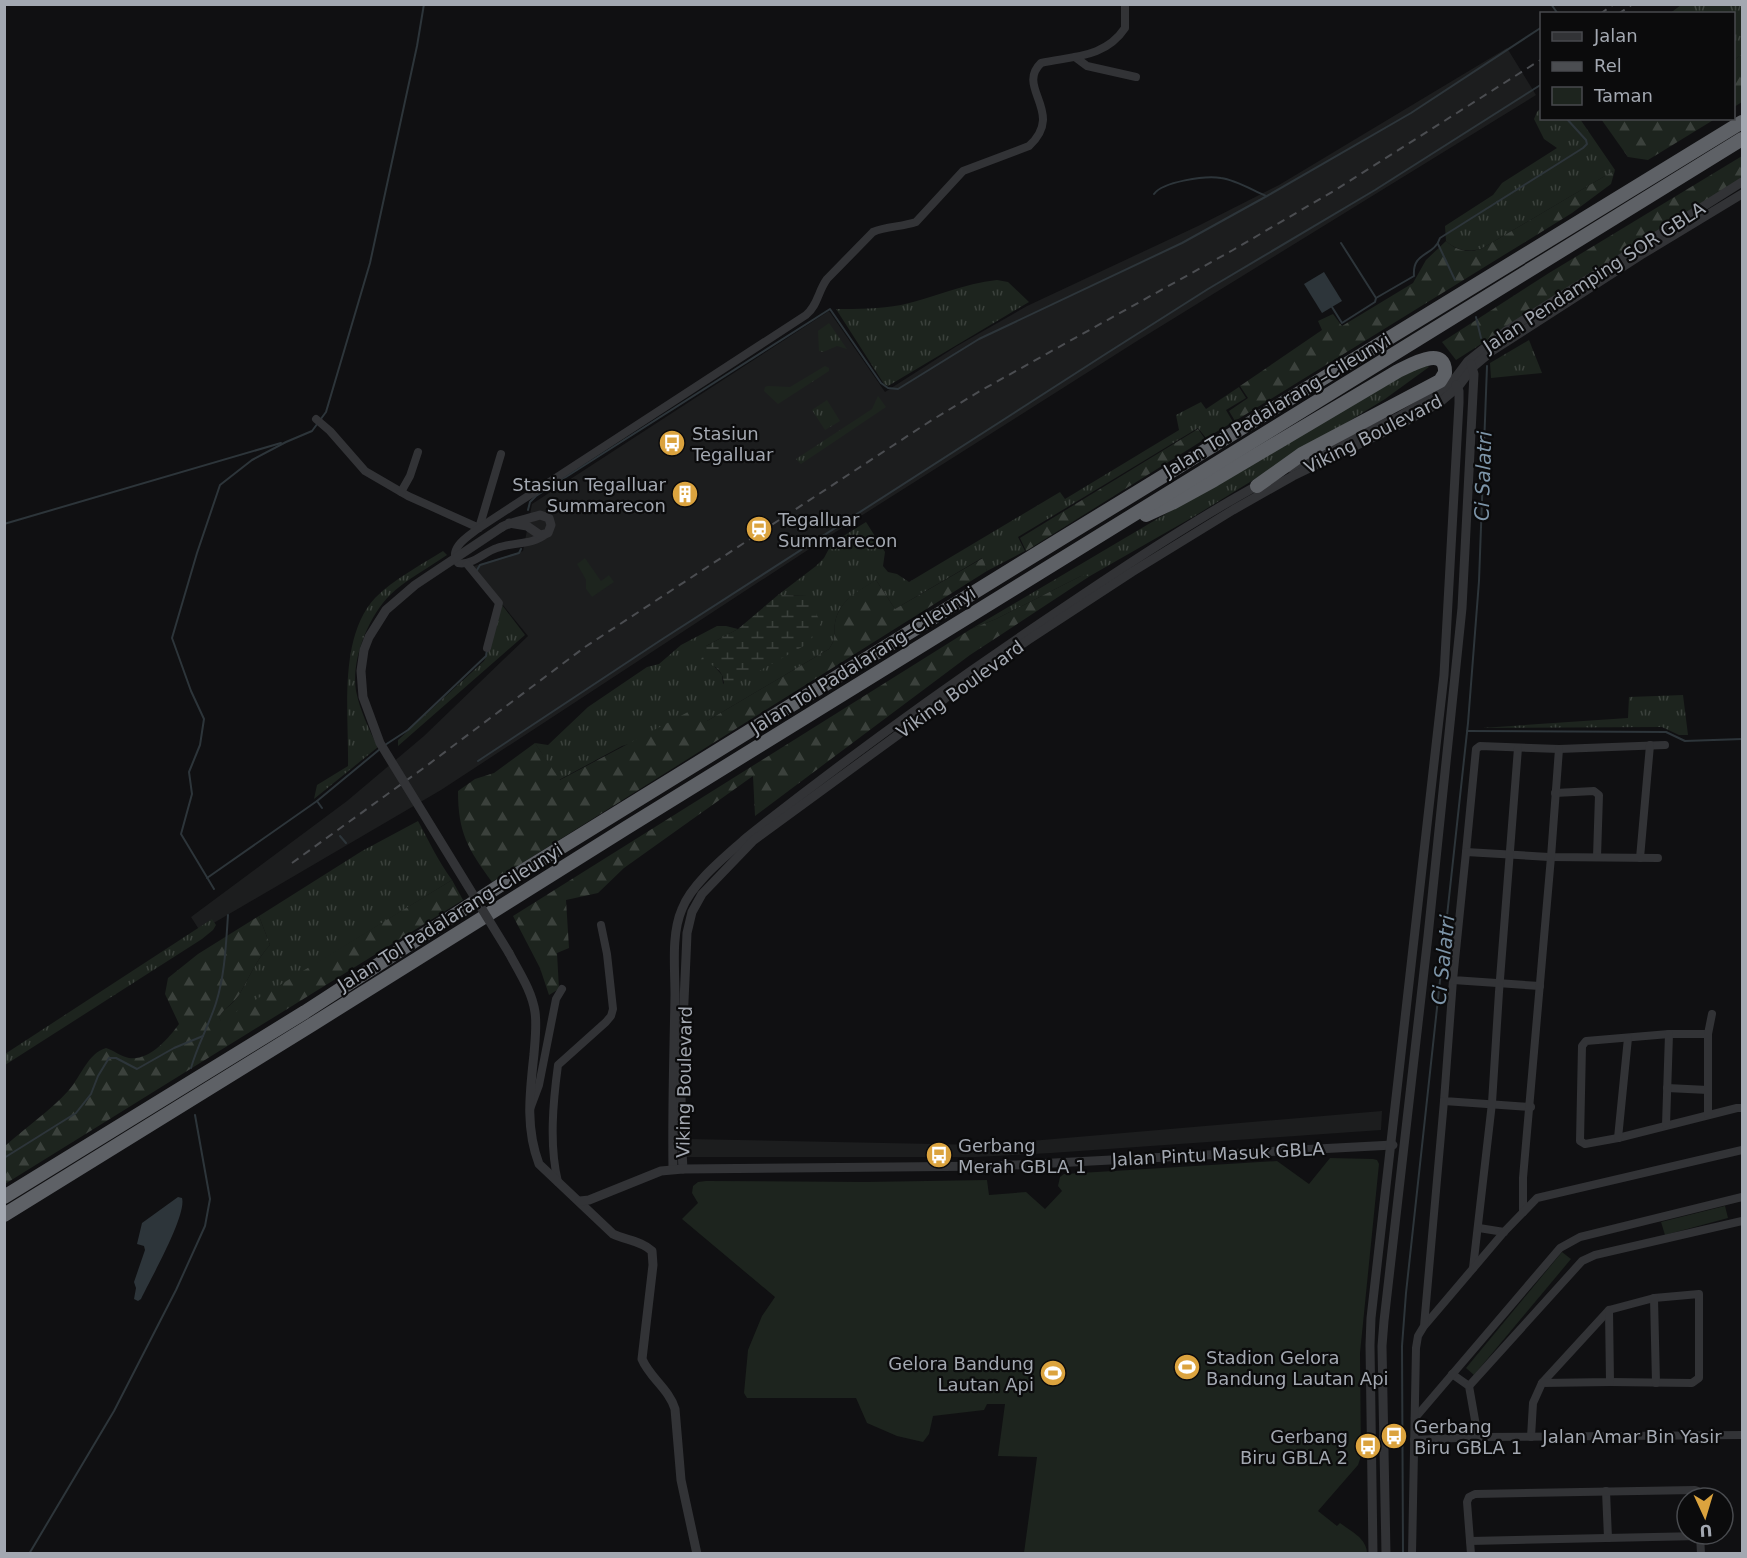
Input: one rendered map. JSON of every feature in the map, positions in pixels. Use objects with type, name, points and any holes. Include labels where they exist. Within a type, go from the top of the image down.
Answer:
[{"type":"highway","name":"Jalan Tol Padalarang–Cileunyi","points":[[4,1197],[305,1012],[495,888],[1090,521],[1743,123]]},
{"type":"highway","name":"Jalan Tol Padalarang–Cileunyi","points":[[4,1215],[1099,535],[1743,139]]},
{"type":"highway","points":[[1090,521],[1099,535],[1172,503],[1398,371],[1430,357],[1438,358],[1444,364],[1445,373],[1440,381],[1302,454],[1257,486]]},
{"type":"street","points":[[697,1554],[681,1480],[672,1398],[645,1366],[642,1359],[653,1265],[652,1251],[642,1244],[613,1233],[539,1164],[530,1136],[529,1110],[536,1029],[535,1011],[527,988],[509,953],[380,743],[363,697],[361,671],[364,650],[369,637],[386,610],[415,585],[505,525],[535,516],[546,516],[551,521],[551,528],[546,534],[531,536],[494,549],[467,564],[458,563],[454,554],[464,540],[479,528],[806,315],[817,303],[827,279],[873,232],[882,228],[916,222],[963,171],[1029,146],[1042,130],[1045,118],[1035,88],[1035,72],[1041,63],[1097,53],[1112,43],[1120,35],[1126,23],[1125,4]]},
{"type":"street","points":[[1075,57],[1087,66],[1136,77]]},
{"type":"street","name":"Jalan Pendamping SOR GBLA","points":[[1470,364],[1506,331],[1743,182]]},
{"type":"street","name":"Jalan Pendamping SOR GBLA","points":[[1470,364],[1641,255],[1743,194]]},
{"type":"street","points":[[1386,1554],[1382,1346],[1462,608],[1474,374],[1470,364]]},
{"type":"street","name":"Viking Boulevard","points":[[678,1169],[687,933],[692,912],[702,894],[715,879],[754,840],[952,693],[1037,634],[1233,510],[1293,476],[1401,424],[1439,402],[1470,364]]},
{"type":"street","points":[[1373,1554],[1370,1345],[1390,1145],[1444,675],[1458,413],[1455,384]]},
{"type":"street","name":"Viking Boulevard","points":[[678,1169],[672,1112],[676,945],[681,910],[688,896],[718,863],[746,838],[955,682],[1099,583],[1257,486],[1400,416],[1455,384]]},
{"type":"street","points":[[1439,402],[1446,402],[1458,413]]},
{"type":"street","points":[[316,419],[365,471],[401,492],[479,528]]},
{"type":"street","points":[[401,492],[410,476],[418,452]]},
{"type":"street","points":[[479,528],[501,454]]},
{"type":"street","points":[[531,536],[531,522],[535,516]]},
{"type":"street","points":[[505,525],[526,526],[531,536]]},
{"type":"street","points":[[467,564],[499,603],[487,648]]},
{"type":"street","points":[[1640,858],[1650,745]]},
{"type":"street","points":[[1424,1326],[1453,980],[1476,748],[1480,746],[1559,749],[1665,745]]},
{"type":"street","points":[[1473,1268],[1492,1103],[1518,748]]},
{"type":"street","points":[[1522,1212],[1559,749]]},
{"type":"street","points":[[1555,793],[1594,791],[1599,795],[1597,857]]},
{"type":"street","points":[[1466,852],[1551,857],[1658,858]]},
{"type":"street","points":[[558,1183],[553,1161],[555,1086],[558,1065],[606,1022],[613,1009],[607,954],[601,925]]},
{"type":"street","points":[[1453,980],[1540,986]]},
{"type":"street","points":[[529,1110],[534,1103],[539,1085],[556,999],[562,989]]},
{"type":"street","points":[[1708,1115],[1708,1034],[1712,1014]]},
{"type":"street","points":[[1708,1034],[1669,1034],[1586,1041],[1582,1047],[1580,1141],[1585,1144],[1618,1138],[1743,1108]]},
{"type":"street","points":[[1666,1125],[1669,1034]]},
{"type":"street","points":[[1618,1138],[1628,1038]]},
{"type":"street","points":[[1667,1088],[1708,1090]]},
{"type":"street","points":[[1444,1101],[1531,1107]]},
{"type":"street","name":"Jalan Pintu Masuk GBLA","points":[[580,1201],[589,1200],[661,1171],[678,1169],[996,1166],[1403,1145]]},
{"type":"street","points":[[1412,1554],[1416,1348],[1418,1336],[1424,1326],[1534,1200],[1542,1196],[1743,1150]]},
{"type":"street","points":[[1522,1192],[1542,1196]]},
{"type":"street","points":[[1415,1418],[1560,1248],[1580,1237],[1743,1197]]},
{"type":"street","points":[[1469,1386],[1582,1261],[1595,1255],[1743,1221]]},
{"type":"street","points":[[1479,1228],[1504,1232]]},
{"type":"street","points":[[1531,1437],[1533,1403],[1542,1383],[1609,1310],[1654,1298],[1698,1294],[1700,1296],[1699,1378],[1692,1383],[1542,1383]]},
{"type":"street","points":[[1654,1298],[1656,1383]]},
{"type":"street","points":[[1609,1310],[1610,1382]]},
{"type":"street","points":[[1452,1374],[1469,1386],[1478,1437]]},
{"type":"street","name":"Jalan Amar Bin Yasir","points":[[1414,1440],[1478,1437],[1743,1435]]},
{"type":"street","points":[[1471,1554],[1467,1502],[1471,1495],[1675,1490]]},
{"type":"street","points":[[1606,1491],[1608,1538]]},
{"type":"street","points":[[1470,1541],[1675,1536]]},
{"type":"shaded area","name":"Stasiun Tegalluar Summarecon","points":[[1507,48],[1536,95],[1137,341],[823,540],[441,790],[200,931],[191,917],[347,801],[424,736],[528,636],[476,572],[474,566],[523,551],[532,504],[829,311],[885,392],[957,346],[1027,306],[1198,226],[1279,185]]},
{"type":"shaded area","points":[[1324,272],[1342,301],[1322,313],[1304,284]]},
{"type":"shaded area","points":[[1382,1111],[1381,1130],[1051,1153],[976,1157],[687,1157],[687,1139],[983,1145]]},
{"type":"shaded area","points":[[178,1197],[182,1198],[182,1206],[174,1232],[138,1301],[134,1299],[136,1288],[134,1282],[145,1250],[144,1246],[137,1244],[142,1223]]},
{"type":"green space","points":[[1681,5],[1742,5],[1742,54],[1735,59],[1735,12],[1672,12]]},
{"type":"green space","points":[[1742,54],[1742,102],[1735,106],[1735,59]]},
{"type":"green space","points":[[1540,109],[1540,120],[1581,120],[1615,170],[1481,249],[1458,249],[1446,241],[1445,226],[1493,195],[1502,183],[1557,148],[1544,139],[1534,119]]},
{"type":"green space","points":[[1602,120],[1713,120],[1648,160],[1628,157]]},
{"type":"green space","points":[[1742,156],[1742,178],[1456,360],[1442,342],[1549,273]]},
{"type":"green space","points":[[1615,170],[1611,184],[1572,213],[1235,421],[1229,411],[1248,398],[1240,386],[1322,330],[1318,321],[1333,314],[1342,326],[1413,283],[1426,260],[1446,241],[1462,250],[1481,249]]},
{"type":"green space","points":[[997,280],[1008,282],[1029,302],[888,386],[884,384],[836,309],[901,305],[973,284]]},
{"type":"green space","points":[[829,323],[847,349],[837,346],[823,352],[819,351],[818,331]]},
{"type":"green space","points":[[1529,340],[1542,373],[1491,378],[1490,363]]},
{"type":"green space","points":[[1426,364],[1429,367],[1385,399],[1193,517],[1090,576],[1081,576],[996,619],[971,629],[1409,370]]},
{"type":"green space","points":[[825,366],[829,368],[829,371],[778,404],[764,391],[768,386],[790,387]]},
{"type":"green space","points":[[1239,387],[1246,398],[1226,410],[1233,422],[1206,438],[1198,428],[1018,537],[1025,551],[987,571],[982,558],[895,609],[876,580],[845,602],[837,615],[834,639],[829,649],[707,721],[622,746],[559,780],[535,743],[548,745],[588,707],[647,667],[659,664],[681,645],[717,626],[738,629],[706,646],[712,664],[722,675],[723,684],[807,596],[778,595],[816,566],[824,558],[832,543],[866,522],[885,552],[883,566],[888,572],[897,574],[909,582],[1060,492],[1065,499],[1179,430],[1176,415],[1201,402],[1206,409]]},
{"type":"green space","points":[[878,396],[886,407],[801,464],[796,459],[872,409]]},
{"type":"green space","points":[[827,400],[840,421],[825,430],[812,410]]},
{"type":"green space","points":[[1198,429],[1205,439],[1026,551],[1020,538]]},
{"type":"green space","points":[[443,551],[447,555],[390,595],[375,615],[363,640],[356,666],[356,691],[365,720],[378,747],[314,799],[317,785],[348,766],[347,701],[350,655],[363,615],[375,598],[391,585]]},
{"type":"green space","points":[[585,558],[601,581],[609,575],[614,582],[592,597],[586,589],[586,580],[577,564]]},
{"type":"green space","points":[[983,558],[987,571],[492,882],[471,850],[462,830],[458,791],[475,779],[494,773],[535,743],[560,780],[688,712],[707,721],[829,649],[834,639],[837,615],[845,602],[876,580],[895,609]]},
{"type":"green space","points":[[1081,576],[1090,576],[970,655],[755,816],[753,776],[624,868],[598,893],[566,900],[569,948],[557,953],[559,989],[549,995],[540,968],[513,916],[971,629],[996,619]]},
{"type":"green space","points":[[778,595],[807,596],[821,623],[809,643],[727,689],[718,670],[701,660],[706,646],[738,629]]},
{"type":"green space","points":[[502,605],[525,635],[398,746],[398,740],[484,661]]},
{"type":"green space","points":[[1683,695],[1688,735],[1679,735],[1662,727],[1482,728],[1628,718],[1629,697]]},
{"type":"green space","points":[[418,821],[452,880],[221,1022],[219,1017],[237,998],[270,945],[259,916],[362,851]]},
{"type":"green space","points":[[452,880],[463,900],[5,1184],[5,1146],[62,1098],[94,1055],[106,1048],[129,1058],[144,1056],[151,1053],[169,1036],[179,1024],[165,994],[168,978],[198,954],[259,916],[270,945],[239,995],[219,1017],[221,1021]]},
{"type":"green space","points":[[212,919],[216,925],[202,939],[5,1065],[5,1054]]},
{"type":"green space","name":"Gelora Bandung Lautan Api","points":[[1330,1158],[1373,1159],[1379,1164],[1360,1353],[1361,1456],[1358,1465],[1318,1511],[1337,1526],[1340,1523],[1358,1536],[1367,1553],[1024,1553],[1037,1457],[998,1456],[1005,1404],[987,1404],[984,1410],[933,1416],[929,1434],[923,1442],[897,1436],[867,1423],[856,1398],[747,1398],[744,1393],[748,1350],[762,1316],[775,1297],[682,1219],[698,1203],[692,1193],[693,1186],[698,1182],[706,1181],[987,1180],[989,1195],[1026,1192],[1045,1209],[1062,1191],[1058,1186],[1060,1177],[1064,1174],[1277,1161],[1309,1184]]},
{"type":"green space","points":[[1725,1206],[1728,1218],[1665,1235],[1661,1222]]},
{"type":"green space","points":[[1562,1252],[1571,1259],[1474,1375],[1466,1368]]},
{"type":"waterway","points":[[214,889],[181,834],[192,794],[189,772],[200,745],[204,719],[191,691],[172,638],[220,485],[252,460],[312,431],[326,412],[370,263],[424,4]]},
{"type":"waterway","points":[[1551,4],[1557,12]]},
{"type":"waterway","points":[[528,510],[530,502],[536,496],[830,309],[881,383],[888,388],[898,389],[979,339],[1182,243],[1267,196],[1411,113],[1540,28]]},
{"type":"waterway","points":[[478,761],[661,640],[1104,355],[1208,289],[1375,190],[1540,85]]},
{"type":"waterway","points":[[1341,243],[1376,298],[1414,276],[1416,262],[1433,248],[1440,238],[1583,148],[1587,144],[1586,140],[1568,120]]},
{"type":"waterway","points":[[1154,194],[1175,183],[1214,177],[1232,181],[1266,196]]},
{"type":"waterway","name":"Ci Salatri","points":[[1438,244],[1455,280]]},
{"type":"waterway","points":[[1332,307],[1342,323],[1375,302],[1376,298]]},
{"type":"waterway","name":"Ci Salatri","points":[[1476,317],[1481,338]]},
{"type":"waterway","name":"Ci Salatri","points":[[1403,1554],[1402,1346],[1468,723],[1479,581],[1487,366]]},
{"type":"waterway","points":[[4,524],[281,443]]},
{"type":"waterway","points":[[477,570],[480,565],[519,553],[521,549]]},
{"type":"waterway","points":[[385,745],[408,730],[486,656],[487,650]]},
{"type":"waterway","points":[[1467,731],[1666,732],[1685,741],[1742,739]]},
{"type":"waterway","points":[[207,878],[317,801],[380,749]]},
{"type":"waterway","points":[[317,801],[322,808]]},
{"type":"waterway","points":[[340,836],[346,843]]},
{"type":"waterway","points":[[191,1068],[219,992],[225,959],[228,915]]},
{"type":"waterway","points":[[4,1158],[76,1113],[91,1094],[109,1058],[116,1058],[137,1069],[174,1048],[203,1036]]},
{"type":"waterway","points":[[29,1554],[114,1411],[176,1290],[205,1226],[210,1199],[195,1115]]},
{"type":"railway","points":[[1603,12],[1614,4]]},
{"type":"railway","points":[[1621,12],[1633,4]]},
{"type":"railway","points":[[292,863],[585,647],[932,420],[1337,189],[1540,60]]},
{"type":"place","name":"Stasiun Tegalluar","points":[[672,443]]},
{"type":"place","name":"Stasiun Tegalluar Summarecon","points":[[685,494]]},
{"type":"place","name":"Tegalluar Summarecon","points":[[759,529]]},
{"type":"place","name":"Gerbang Merah GBLA 1","points":[[939,1155]]},
{"type":"place","name":"Stadion Gelora Bandung Lautan Api","points":[[1187,1367]]},
{"type":"place","name":"Gelora Bandung Lautan Api","points":[[1053,1373]]},
{"type":"place","name":"Gerbang Biru GBLA 1","points":[[1394,1436]]},
{"type":"place","name":"Gerbang Biru GBLA 2","points":[[1368,1446]]}]
